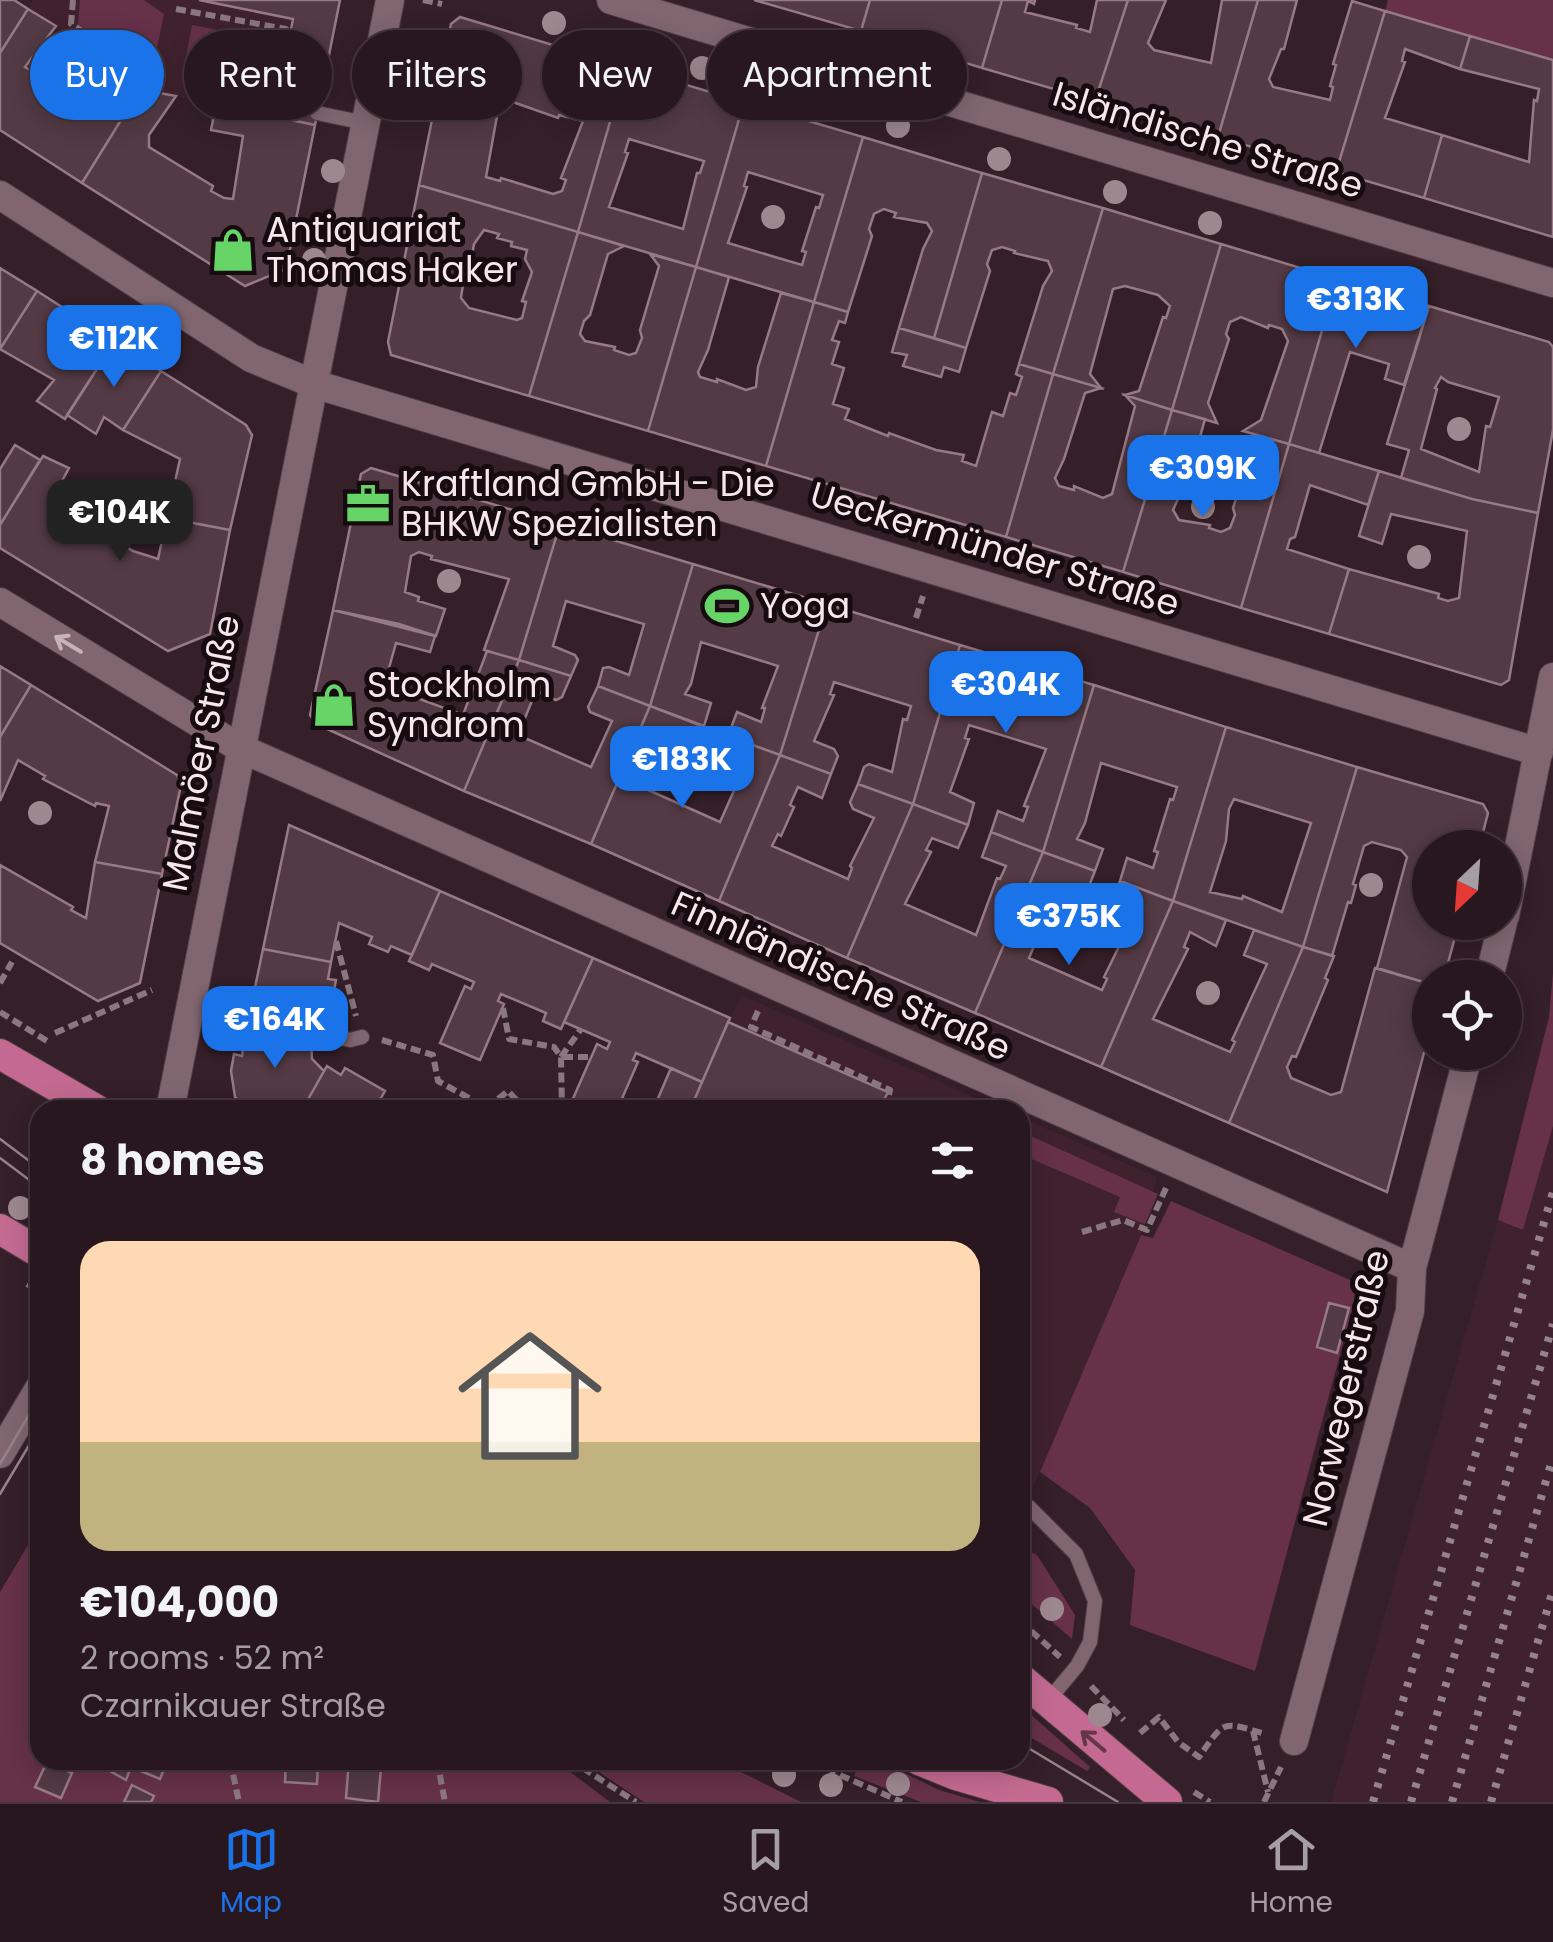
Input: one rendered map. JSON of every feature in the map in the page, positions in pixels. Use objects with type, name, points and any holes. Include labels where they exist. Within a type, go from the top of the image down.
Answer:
[{"type":"main road","points":[[0,1054],[80,1100]]},
{"type":"main road","points":[[0,1229],[30,1247]]},
{"type":"main road","points":[[1030,1687],[1167,1802]]},
{"type":"main road","points":[[944,1770],[1048,1802]]},
{"type":"street","name":"Malmöer Straße","points":[[172,1100],[390,0]]},
{"type":"street","name":"Isländische Straße","points":[[611,0],[1553,283]]},
{"type":"street","name":"Ueckermünder Straße","points":[[0,196],[251,358],[314,384],[1539,752]]},
{"type":"street","name":"Finnländische Straße","points":[[0,602],[240,748],[1412,1268]]},
{"type":"street","points":[[1522,833],[1553,677]]},
{"type":"street","name":"Norwegerstraße","points":[[1294,1741],[1410,1311],[1412,1268],[1464,1070]]},
{"type":"street","points":[[0,1454],[30,1404]]},
{"type":"lane","points":[[332,116],[365,124]]},
{"type":"lane","points":[[190,1008],[249,1018]]},
{"type":"lane","points":[[316,1033],[350,1040],[362,1037]]},
{"type":"lane","points":[[1030,1509],[1076,1554],[1094,1602],[1090,1642],[1078,1666],[1047,1702]]},
{"type":"path","points":[[73,0],[71,24],[81,30]]},
{"type":"path","points":[[423,0],[442,4]]},
{"type":"path","points":[[176,9],[286,30]]},
{"type":"path","points":[[336,941],[362,1037],[434,1054],[438,1081],[472,1100]]},
{"type":"path","points":[[0,983],[12,962]]},
{"type":"path","points":[[55,1033],[152,990]]},
{"type":"path","points":[[503,1008],[509,1038],[554,1047],[562,1057]]},
{"type":"path","points":[[758,1010],[751,1028],[890,1090],[888,1100]]},
{"type":"path","points":[[562,1100],[562,1057],[582,1029]]},
{"type":"path","points":[[562,1057],[592,1057]]},
{"type":"path","points":[[496,1100],[508,1091],[517,1100]]},
{"type":"path","points":[[1082,1232],[1123,1220],[1146,1230],[1166,1187]]},
{"type":"path","points":[[1140,1733],[1158,1717],[1178,1742],[1199,1756],[1219,1729],[1232,1723],[1252,1730],[1268,1792],[1264,1802]]},
{"type":"path","points":[[232,1770],[240,1802]]},
{"type":"path","points":[[439,1770],[446,1802]]},
{"type":"path","points":[[586,1770],[636,1802]]},
{"type":"path","points":[[832,1770],[902,1802]]},
{"type":"shaded area","points":[[33,0],[340,0],[332,40],[332,30],[184,30],[184,98],[164,94],[164,30],[61,30],[28,9]]},
{"type":"shaded area","points":[[80,0],[144,0],[164,14],[161,30],[88,30],[78,24]]},
{"type":"shaded area","points":[[1388,0],[1553,0],[1553,60],[1385,11]]},
{"type":"shaded area","points":[[192,25],[217,30],[191,30]]},
{"type":"shaded area","points":[[291,120],[316,120],[315,125]]},
{"type":"shaded area","points":[[1553,972],[1553,1126],[1523,1230],[1498,1220],[1549,1017]]},
{"type":"shaded area","points":[[741,995],[981,1100],[694,1100]]},
{"type":"shaded area","points":[[1030,1121],[1157,1177],[1141,1235],[1030,1495]]},
{"type":"shaded area","points":[[1553,1126],[1553,1802],[1331,1802],[1498,1220],[1523,1230]]},
{"type":"shaded area","points":[[1030,1136],[1158,1194],[1145,1224],[1114,1212],[1120,1197],[1030,1158]]},
{"type":"shaded area","points":[[1171,1201],[1359,1284],[1255,1671],[1130,1625],[1135,1570],[1090,1508],[1040,1472],[1141,1235],[1153,1238]]},
{"type":"shaded area","points":[[30,1542],[30,1770],[567,1770],[610,1802],[0,1802],[0,1592]]},
{"type":"shaded area","points":[[1030,1552],[1037,1555],[1075,1615],[1072,1639],[1030,1603]]},
{"type":"shaded area","points":[[1030,1714],[1090,1767],[1087,1771],[1030,1737]]},
{"type":"shaded area","points":[[596,1770],[737,1770],[801,1802],[644,1802]]},
{"type":"shaded area","points":[[857,1770],[898,1770],[939,1790],[980,1802],[921,1802],[854,1776]]},
{"type":"building","points":[[0,0],[14,0],[28,9],[0,53]]},
{"type":"building","points":[[199,0],[340,0],[332,40],[332,30],[291,30],[293,19]]},
{"type":"building","points":[[754,0],[870,0],[861,30]]},
{"type":"building","points":[[870,0],[1002,0],[982,68],[967,63],[967,30],[861,30]]},
{"type":"building","points":[[1002,0],[1035,0],[1034,4],[1028,1],[1025,12],[1090,32],[1097,0],[1128,0],[1095,101],[982,68]]},
{"type":"building","points":[[1128,0],[1166,0],[1148,43],[1154,50],[1211,63],[1222,0],[1258,0],[1218,137],[1095,101]]},
{"type":"building","points":[[1258,0],[1297,0],[1284,49],[1269,79],[1273,87],[1330,100],[1336,65],[1333,64],[1352,1],[1385,11],[1336,172],[1218,137]]},
{"type":"building","points":[[28,9],[56,26],[53,30],[30,30],[30,60],[25,67],[30,70],[30,120],[121,120],[82,183],[0,130],[0,53]]},
{"type":"building","points":[[1385,11],[1470,36],[1460,69],[1405,49],[1405,62],[1385,118],[1442,135],[1424,198],[1336,172]]},
{"type":"building","points":[[460,17],[503,30],[450,30]]},
{"type":"building","points":[[522,36],[542,42],[542,112],[522,105]]},
{"type":"building","points":[[1470,36],[1553,60],[1553,237],[1424,198],[1442,135],[1529,162],[1534,100],[1537,101],[1539,89],[1460,69]]},
{"type":"building","points":[[687,85],[707,91],[707,120],[739,120],[696,267],[578,232],[611,120],[687,120]],"holes":[[[629,139],[704,161],[683,229],[609,207]]]},
{"type":"building","points":[[164,94],[176,96],[164,113]]},
{"type":"building","points":[[121,120],[159,120],[149,135],[149,147],[213,186],[211,191],[233,199],[243,136],[211,130],[213,120],[290,120],[315,125],[286,269],[245,286],[82,183]]},
{"type":"building","points":[[432,120],[496,120],[486,177],[553,194],[562,191],[566,180],[561,178],[583,121],[579,120],[611,120],[578,232],[419,185]]},
{"type":"building","points":[[739,120],[805,120],[863,137],[814,302],[696,267]],"holes":[[[748,172],[823,195],[819,208],[816,207],[802,251],[806,252],[802,265],[728,243],[747,187],[744,186]]]},
{"type":"building","points":[[863,137],[982,173],[934,338],[899,328],[932,231],[927,223],[894,217],[896,213],[884,209],[874,214],[869,229],[872,236],[848,312],[814,302]]},
{"type":"building","points":[[982,173],[1103,208],[1053,374],[1019,364],[1043,286],[1052,271],[1048,261],[1002,247],[992,250],[987,264],[990,271],[966,348],[934,338]]},
{"type":"building","points":[[419,185],[578,232],[529,396],[391,355],[388,342]],"holes":[[[484,230],[499,234],[497,238],[527,250],[525,259],[532,272],[522,301],[526,302],[522,318],[517,320],[469,308],[461,298],[474,244]]]},
{"type":"building","points":[[1103,208],[1221,244],[1172,410],[1125,395],[1139,391],[1170,306],[1158,295],[1125,286],[1113,289],[1090,374],[1101,388],[1053,374]]},
{"type":"building","points":[[578,232],[624,246],[608,254],[590,315],[580,334],[585,341],[615,347],[614,350],[629,355],[636,353],[642,338],[640,330],[659,266],[650,254],[696,267],[648,431],[529,396]]},
{"type":"building","points":[[1221,244],[1337,279],[1289,444],[1243,431],[1261,420],[1288,341],[1282,329],[1269,325],[1268,328],[1241,317],[1230,322],[1226,334],[1229,339],[1208,403],[1217,423],[1172,410]]},
{"type":"building","points":[[696,267],[729,277],[698,372],[700,377],[746,390],[756,387],[758,367],[781,293],[814,302],[766,466],[648,431]]},
{"type":"building","points":[[0,268],[37,291],[0,349]]},
{"type":"building","points":[[1337,279],[1429,306],[1404,385],[1385,379],[1389,364],[1350,352],[1319,453],[1289,444]]},
{"type":"building","points":[[37,291],[115,341],[65,419],[37,401],[54,380],[0,349]]},
{"type":"building","points":[[814,302],[848,312],[845,323],[839,321],[832,340],[839,342],[832,364],[844,368],[833,404],[849,409],[845,419],[888,436],[889,433],[936,450],[964,455],[962,461],[976,466],[992,412],[1003,416],[1010,393],[1016,395],[1022,377],[1016,374],[1019,364],[1053,374],[1006,537],[766,466]]},
{"type":"building","points":[[1429,306],[1549,342],[1553,347],[1553,430],[1538,513],[1401,478],[1409,450],[1387,444]],"holes":[[[1441,377],[1499,397],[1490,427],[1486,426],[1479,472],[1421,449],[1435,388]]]},
{"type":"building","points":[[899,328],[966,348],[959,372],[944,367],[941,377],[903,366],[907,355],[892,352]]},
{"type":"building","points":[[115,341],[161,371],[123,430],[104,417],[96,434],[67,415]]},
{"type":"building","points":[[161,371],[246,425],[252,435],[230,530],[167,518],[180,459],[123,430]]},
{"type":"building","points":[[1053,374],[1101,388],[1085,393],[1055,478],[1059,486],[1074,490],[1074,486],[1103,498],[1112,494],[1135,406],[1125,395],[1172,410],[1123,572],[1006,537]]},
{"type":"building","points":[[1172,410],[1205,419],[1183,497],[1173,510],[1179,520],[1210,525],[1209,528],[1221,532],[1230,528],[1256,435],[1289,444],[1241,608],[1123,572]]},
{"type":"building","points":[[1289,444],[1379,471],[1368,505],[1310,485],[1295,537],[1290,539],[1287,549],[1349,569],[1329,634],[1241,608]]},
{"type":"building","points":[[15,445],[40,460],[0,525],[0,469]]},
{"type":"building","points":[[43,456],[69,468],[51,501],[76,516],[77,513],[133,551],[158,559],[167,518],[230,530],[210,634],[168,651],[0,548],[0,525]]},
{"type":"building","points":[[371,468],[560,524],[519,660],[484,650],[509,579],[431,559],[432,556],[419,552],[411,556],[405,592],[419,597],[418,601],[445,609],[436,636],[333,610],[361,474]]},
{"type":"building","points":[[1379,471],[1472,499],[1538,513],[1509,680],[1501,685],[1329,634],[1349,569],[1439,594],[1438,598],[1448,601],[1459,598],[1467,531],[1391,514],[1382,544],[1359,536]]},
{"type":"building","points":[[560,524],[693,564],[650,706],[598,686],[603,668],[629,675],[644,624],[566,601],[553,646],[578,660],[571,676],[519,660]]},
{"type":"building","points":[[693,564],[827,604],[780,755],[728,736],[737,712],[761,722],[762,708],[778,666],[701,642],[685,694],[711,703],[704,726],[650,706]]},
{"type":"building","points":[[827,604],[960,645],[913,804],[858,784],[869,764],[892,772],[903,719],[907,720],[911,706],[834,682],[830,694],[834,695],[814,741],[834,749],[838,756],[831,774],[780,755]]},
{"type":"building","points":[[333,610],[435,636],[430,652],[396,643],[384,686],[463,715],[487,651],[519,660],[464,791],[316,724],[310,715]]},
{"type":"building","points":[[960,645],[1094,685],[1043,852],[991,832],[998,811],[1023,821],[1028,807],[1024,806],[1046,749],[969,725],[965,738],[969,739],[950,792],[974,803],[968,825],[913,804]]},
{"type":"building","points":[[519,660],[571,676],[562,697],[556,700],[536,691],[518,735],[591,767],[612,721],[590,712],[588,707],[598,686],[650,706],[591,844],[464,791]]},
{"type":"building","points":[[0,666],[31,685],[0,737]]},
{"type":"building","points":[[31,685],[177,775],[181,785],[162,874],[95,862],[109,806],[95,806],[43,779],[45,776],[18,760],[0,801],[0,737]]},
{"type":"building","points":[[1094,685],[1226,727],[1173,901],[1120,881],[1127,858],[1153,868],[1158,852],[1154,851],[1177,787],[1101,763],[1077,839],[1103,849],[1095,871],[1043,852]]},
{"type":"building","points":[[650,706],[702,726],[694,744],[689,746],[668,739],[646,789],[720,822],[744,768],[724,760],[728,736],[780,755],[719,901],[591,844]]},
{"type":"building","points":[[1226,727],[1357,767],[1303,947],[1173,901]],"holes":[[[1234,799],[1311,823],[1282,912],[1243,896],[1242,899],[1210,892]]]},
{"type":"building","points":[[780,755],[831,774],[822,798],[798,787],[790,805],[794,807],[772,846],[848,879],[850,866],[874,818],[853,809],[850,802],[858,784],[913,804],[847,958],[719,901]]},
{"type":"building","points":[[1357,767],[1483,804],[1488,813],[1484,830],[1412,830],[1412,940],[1454,940],[1449,960],[1412,960],[1412,979],[1377,968],[1407,857],[1401,850],[1372,842],[1364,846],[1351,903],[1348,902],[1332,956],[1303,947]]},
{"type":"building","points":[[913,804],[968,825],[958,848],[932,838],[926,850],[931,852],[905,904],[976,935],[997,878],[1006,866],[982,857],[991,832],[1043,852],[975,1013],[847,958]]},
{"type":"building","points":[[289,825],[440,891],[412,955],[391,946],[388,952],[369,944],[372,937],[339,923],[331,962],[263,949]]},
{"type":"building","points":[[1043,852],[1095,871],[1085,896],[1059,888],[1053,903],[1057,904],[1029,958],[1102,990],[1107,979],[1104,977],[1135,914],[1109,905],[1120,881],[1173,901],[1101,1067],[975,1013]]},
{"type":"building","points":[[95,862],[162,874],[140,983],[98,1001],[0,943],[0,865],[86,918]]},
{"type":"building","points":[[440,891],[593,958],[561,1029],[543,1021],[546,1013],[501,994],[498,1001],[504,1004],[480,1060],[440,1043],[465,986],[471,989],[474,982],[432,964],[429,970],[409,961]]},
{"type":"building","points":[[1173,901],[1226,920],[1216,946],[1190,932],[1184,947],[1188,949],[1153,1019],[1230,1052],[1267,964],[1244,955],[1254,930],[1303,947],[1229,1123],[1101,1067]]},
{"type":"building","points":[[1303,947],[1334,956],[1296,1057],[1292,1056],[1287,1067],[1291,1078],[1331,1095],[1341,1092],[1375,968],[1412,979],[1412,1070],[1419,1070],[1387,1192],[1229,1123]]},
{"type":"building","points":[[263,949],[331,962],[328,979],[336,980],[327,1026],[319,1024],[315,1041],[247,1026]]},
{"type":"building","points":[[593,958],[730,1018],[702,1082],[636,1053],[633,1060],[638,1062],[621,1100],[572,1100],[597,1044],[607,1049],[610,1042],[564,1022]]},
{"type":"building","points":[[728,1022],[888,1092],[884,1100],[694,1100]]},
{"type":"building","points":[[247,1026],[311,1039],[312,1059],[324,1071],[308,1100],[238,1100],[231,1071],[234,1054],[242,1056]]},
{"type":"building","points":[[327,1066],[341,1075],[345,1068],[385,1091],[381,1098],[384,1100],[308,1100]]},
{"type":"building","points":[[671,1068],[702,1082],[694,1100],[657,1100]]},
{"type":"building","points":[[1329,1303],[1349,1308],[1337,1353],[1317,1347]]},
{"type":"building","points":[[43,1770],[72,1773],[61,1798],[35,1787]]},
{"type":"building","points":[[108,1770],[130,1770],[126,1780]]},
{"type":"building","points":[[138,1770],[164,1770],[160,1779]]},
{"type":"building","points":[[286,1770],[318,1770],[317,1784],[285,1782]]},
{"type":"building","points":[[348,1770],[381,1770],[378,1802],[346,1798]]},
{"type":"building","points":[[132,1785],[154,1796],[151,1802],[124,1802]]},
{"type":"tram line","points":[[0,1139],[30,1162]]},
{"type":"tram line","points":[[0,1158],[30,1180]]},
{"type":"tram line","points":[[0,1464],[30,1413]]},
{"type":"tram line","points":[[0,1494],[30,1444]]},
{"type":"tram line","points":[[1030,1749],[1118,1802]]},
{"type":"railway","points":[[1373,1802],[1553,1192]]},
{"type":"railway","points":[[1411,1802],[1553,1324]]},
{"type":"railway","points":[[1452,1802],[1553,1457]]},
{"type":"railway","points":[[1491,1802],[1553,1590]]},
{"type":"place","name":"Antiquariat Thomas Haker","points":[[233,250]]},
{"type":"place","name":"Kraftland GmbH - Die BHKW Spezialisten","points":[[368,504]]},
{"type":"place","name":"Yoga","points":[[727,606]]},
{"type":"place","name":"Stockholm Syndrom","points":[[334,705]]}]
